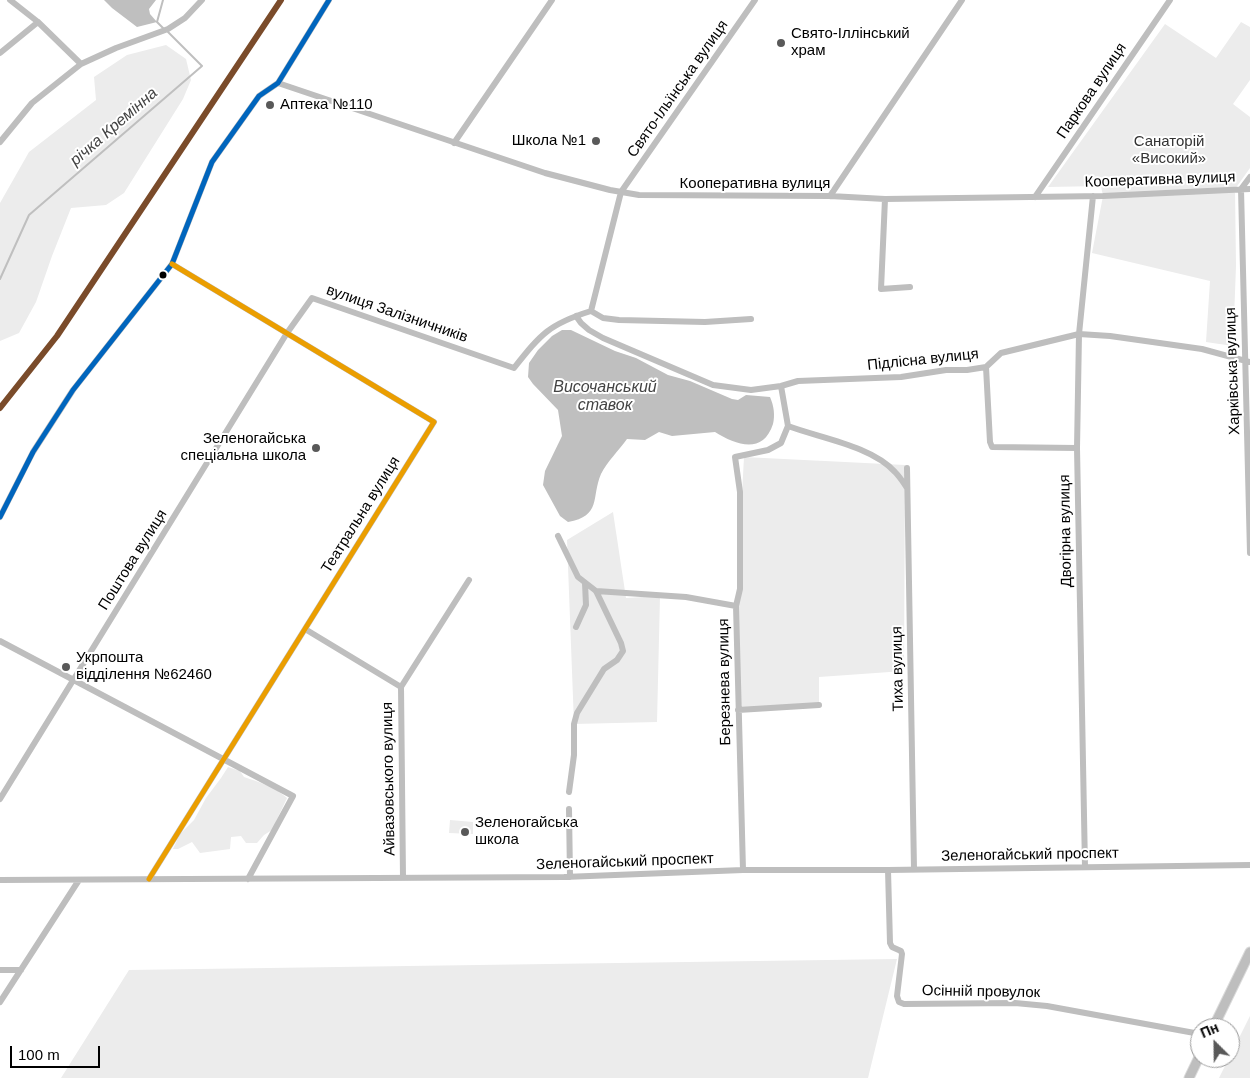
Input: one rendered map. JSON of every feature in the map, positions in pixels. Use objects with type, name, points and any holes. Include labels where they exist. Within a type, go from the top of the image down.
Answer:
[{"type":"highway","points":[[1218,1018],[1250,952]]},
{"type":"street","points":[[10,0],[38,22],[81,64]]},
{"type":"street","points":[[0,142],[32,103],[81,64],[116,48],[166,30],[185,18],[202,0]]},
{"type":"street","points":[[0,517],[33,452],[73,390],[172,264],[212,162],[259,96],[278,83],[329,0]]},
{"type":"street","points":[[454,143],[552,0]]},
{"type":"street","name":"Свято-Ільїнська вулиця","points":[[621,192],[755,0]]},
{"type":"street","points":[[830,196],[962,0]]},
{"type":"street","name":"Паркова вулиця","points":[[1035,196],[1170,0]]},
{"type":"street","points":[[0,53],[38,22]]},
{"type":"street","name":"Кооперативна вулиця","points":[[278,83],[545,173],[639,196],[830,196],[885,199],[1093,196],[1250,189]]},
{"type":"street","points":[[1242,189],[1250,177]]},
{"type":"street","name":"Харківська вулиця","points":[[1242,189],[1248,361],[1250,553]]},
{"type":"street","points":[[591,311],[621,192]]},
{"type":"street","name":"Двогірна вулиця","points":[[1085,866],[1077,448],[1079,334],[1093,196]]},
{"type":"street","points":[[885,199],[881,289],[910,287]]},
{"type":"street","name":"Театральна вулиця","points":[[149,880],[434,422],[172,264]]},
{"type":"street","name":"вулиця Залізничників","points":[[287,333],[312,298],[514,368],[537,338],[555,325],[576,316]]},
{"type":"street","points":[[576,316],[591,311],[603,318],[619,320],[705,322],[750,319]]},
{"type":"street","name":"Підлісна вулиця","points":[[576,316],[589,330],[603,338],[713,385],[751,390],[781,386],[798,380],[901,377],[946,370],[968,370],[986,367],[1000,353],[1079,334],[1110,336],[1202,349],[1248,361]]},
{"type":"street","name":"Поштова вулиця","points":[[0,799],[287,333]]},
{"type":"street","points":[[986,367],[990,442],[992,447],[1077,448]]},
{"type":"street","points":[[736,606],[740,589],[740,492],[736,457],[768,450],[782,444],[788,426],[781,386]]},
{"type":"street","points":[[788,426],[841,443],[880,460],[894,471],[907,488]]},
{"type":"street","name":"Тиха вулиця","points":[[907,468],[914,869]]},
{"type":"street","points":[[558,536],[578,577],[596,591],[624,651],[617,660],[604,669],[577,713],[574,724],[574,755],[569,792]]},
{"type":"street","name":"Айвазовського вулиця","points":[[403,878],[401,687],[469,580]]},
{"type":"street","points":[[576,627],[586,605],[585,583]]},
{"type":"street","name":"Березнева вулиця","points":[[596,591],[686,597],[736,606],[743,870]]},
{"type":"street","points":[[305,629],[401,687]]},
{"type":"street","points":[[0,641],[293,796],[248,879]]},
{"type":"street","points":[[738,710],[820,705]]},
{"type":"street","points":[[569,809],[570,877]]},
{"type":"street","name":"Зеленогайський проспект","points":[[0,880],[570,877],[743,870],[1250,865]]},
{"type":"street","name":"Осінній провулок","points":[[888,870],[890,943],[892,947],[901,951],[902,954],[897,996],[899,1002],[904,1004],[1015,1003],[1047,1006],[1190,1032]]},
{"type":"street","points":[[0,1002],[79,880]]},
{"type":"street","points":[[0,970],[21,970]]},
{"type":"green space","name":"Санаторій «Високий»","points":[[1241,22],[1250,27],[1250,80],[1233,104],[1250,117],[1250,168],[1235,189],[1236,266],[1233,346],[1206,342],[1210,281],[1092,253],[1103,196],[1101,186],[1048,187],[1165,24],[1216,58]]},
{"type":"green space","points":[[166,45],[186,59],[191,80],[183,99],[124,193],[106,205],[71,208],[36,302],[19,333],[0,341],[0,203],[29,152],[96,100],[94,77],[127,55]]},
{"type":"green space","points":[[744,457],[905,465],[904,671],[819,677],[819,705],[738,710],[736,606]]},
{"type":"green space","points":[[613,512],[626,598],[660,596],[657,722],[574,724],[567,540]]},
{"type":"green space","points":[[228,767],[240,771],[244,777],[272,788],[287,798],[272,830],[257,843],[246,843],[241,836],[231,837],[230,849],[200,853],[192,842],[178,849],[173,849],[180,834],[194,820],[206,798]]},
{"type":"green space","points":[[450,820],[473,822],[473,834],[449,833]]},
{"type":"green space","points":[[897,959],[868,1078],[61,1078],[129,970]]},
{"type":"green space","points":[[1250,1016],[1250,1078],[1219,1078],[1224,1068],[1240,1068],[1240,1036]]},
{"type":"water","points":[[104,0],[156,0],[149,9],[150,14],[157,22],[137,27]]},
{"type":"water","name":"Височанський ставок","points":[[562,330],[571,330],[615,351],[636,358],[668,375],[690,381],[732,399],[738,400],[746,395],[770,397],[773,407],[773,424],[763,440],[756,444],[732,441],[715,432],[672,436],[659,432],[645,440],[627,439],[601,474],[591,510],[579,519],[568,522],[560,516],[543,485],[545,471],[562,436],[558,410],[528,377],[529,363],[538,350],[552,336]]},
{"type":"waterway","name":"річка Кремінна","points":[[163,0],[157,22],[164,29]]},
{"type":"waterway","name":"річка Кремінна","points":[[0,279],[29,215],[202,66],[168,32]]},
{"type":"transit line","points":[[0,408],[57,336],[281,0]]},
{"type":"transit line","points":[[0,517],[33,452],[73,390],[172,264],[212,162],[259,96],[278,83],[329,0]]},
{"type":"transit line","points":[[149,879],[434,422],[172,264]]},
{"type":"place","name":"Свято-Іллінський храм","points":[[781,43]]},
{"type":"place","name":"Аптека №110","points":[[270,105]]},
{"type":"place","name":"Школа №1","points":[[596,141]]},
{"type":"place","name":"Зеленогайська спеціальна школа","points":[[316,448]]},
{"type":"place","name":"Укрпошта відділення №62460","points":[[66,667]]},
{"type":"place","name":"Зеленогайська школа","points":[[465,832]]}]
